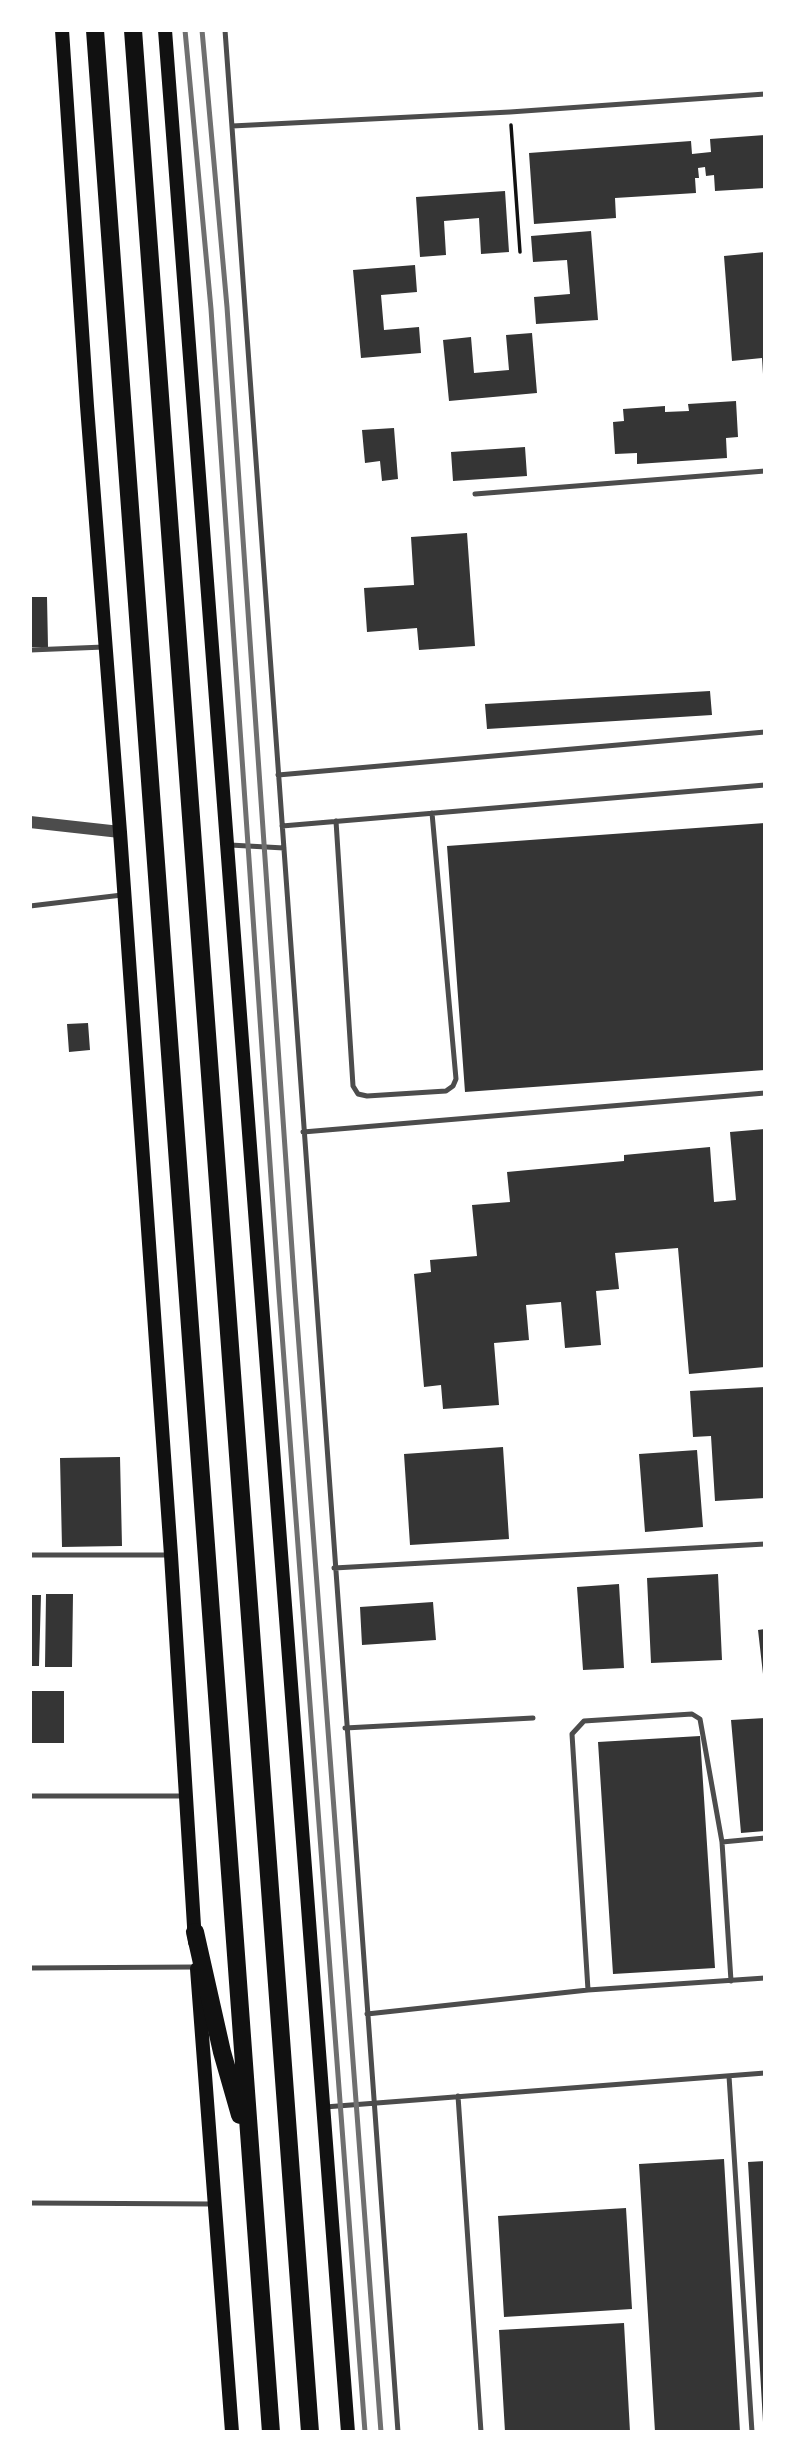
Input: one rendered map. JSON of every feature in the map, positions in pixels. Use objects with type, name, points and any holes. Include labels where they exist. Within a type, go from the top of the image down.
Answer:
[{"type":"highway","points":[[95,30],[271,2432]]},
{"type":"highway","points":[[133,30],[310,2432]]},
{"type":"highway","points":[[195,1932],[222,2052],[250,2148]]},
{"type":"main road","points":[[62,30],[232,2432]]},
{"type":"main road","points":[[165,30],[348,2432]]},
{"type":"street","points":[[30,822],[120,832]]},
{"type":"lane","points":[[225,30],[345,1728],[398,2432]]},
{"type":"lane","points":[[232,126],[510,112],[765,94]]},
{"type":"lane","points":[[475,494],[765,471]]},
{"type":"lane","points":[[30,650],[106,647]]},
{"type":"lane","points":[[278,775],[765,732]]},
{"type":"lane","points":[[282,826],[765,785]]},
{"type":"lane","points":[[335,821],[354,1086],[358,1094],[366,1096],[446,1091],[453,1086],[456,1079],[432,813]]},
{"type":"lane","points":[[227,845],[284,848]]},
{"type":"lane","points":[[30,906],[125,895]]},
{"type":"lane","points":[[303,1132],[765,1093]]},
{"type":"lane","points":[[334,1568],[765,1544]]},
{"type":"lane","points":[[30,1555],[171,1555]]},
{"type":"lane","points":[[588,1990],[572,1734],[584,1721],[692,1714],[700,1719],[722,1842],[732,1981]]},
{"type":"lane","points":[[345,1728],[533,1718]]},
{"type":"lane","points":[[30,1796],[187,1796]]},
{"type":"lane","points":[[722,1842],[765,1838]]},
{"type":"lane","points":[[30,1968],[197,1967]]},
{"type":"lane","points":[[367,2014],[588,1990],[765,1978]]},
{"type":"lane","points":[[324,2107],[765,2073]]},
{"type":"lane","points":[[729,2076],[752,2432]]},
{"type":"lane","points":[[458,2096],[481,2432]]},
{"type":"lane","points":[[30,2203],[215,2204]]},
{"type":"path","points":[[510,112],[520,252]]},
{"type":"building","points":[[765,135],[765,188],[715,191],[714,175],[706,176],[705,167],[698,168],[699,178],[695,178],[696,193],[615,198],[616,218],[534,224],[529,153],[691,141],[692,154],[711,152],[710,139]]},
{"type":"building","points":[[505,191],[509,252],[481,254],[479,218],[444,221],[446,255],[420,257],[416,197]]},
{"type":"building","points":[[591,231],[598,320],[536,324],[534,297],[570,294],[567,260],[533,262],[531,236]]},
{"type":"building","points":[[765,252],[763,374],[762,358],[732,361],[724,256]]},
{"type":"building","points":[[415,265],[417,292],[381,295],[384,330],[419,327],[421,353],[361,358],[353,270]]},
{"type":"building","points":[[532,333],[537,393],[449,401],[443,340],[471,337],[474,373],[509,370],[506,335]]},
{"type":"building","points":[[736,401],[738,437],[726,438],[727,458],[637,464],[637,453],[615,454],[613,422],[624,421],[623,409],[665,406],[665,412],[689,411],[688,404]]},
{"type":"building","points":[[394,428],[398,479],[382,481],[380,461],[365,463],[362,430]]},
{"type":"building","points":[[525,447],[527,476],[453,481],[451,452]]},
{"type":"building","points":[[467,533],[475,646],[419,650],[417,628],[367,632],[364,588],[414,585],[411,537]]},
{"type":"building","points":[[30,597],[47,597],[48,647],[30,647]]},
{"type":"building","points":[[710,691],[712,715],[487,729],[485,704]]},
{"type":"building","points":[[765,823],[765,1070],[465,1092],[447,846]]},
{"type":"building","points":[[88,1023],[90,1050],[69,1052],[67,1024]]},
{"type":"building","points":[[765,1129],[765,1367],[689,1374],[678,1248],[615,1253],[619,1289],[596,1291],[601,1345],[565,1348],[561,1302],[526,1305],[529,1340],[494,1343],[499,1405],[443,1409],[441,1385],[424,1387],[414,1274],[431,1272],[430,1260],[477,1256],[472,1205],[510,1202],[507,1172],[624,1161],[624,1155],[710,1147],[714,1202],[736,1200],[730,1132]]},
{"type":"building","points":[[765,1387],[765,1498],[715,1501],[711,1436],[693,1437],[690,1391]]},
{"type":"building","points":[[503,1447],[509,1539],[410,1545],[404,1454]]},
{"type":"building","points":[[697,1450],[703,1527],[645,1532],[639,1454]]},
{"type":"building","points":[[120,1457],[122,1546],[62,1547],[60,1458]]},
{"type":"building","points":[[718,1574],[722,1660],[651,1663],[647,1578]]},
{"type":"building","points":[[619,1584],[624,1668],[583,1670],[577,1587]]},
{"type":"building","points":[[46,1594],[73,1594],[72,1667],[45,1667]]},
{"type":"building","points":[[30,1595],[41,1595],[39,1666],[30,1666]]},
{"type":"building","points":[[433,1602],[436,1640],[362,1645],[360,1607]]},
{"type":"building","points":[[765,1629],[765,1673],[763,1674],[758,1630]]},
{"type":"building","points":[[30,1691],[64,1691],[64,1743],[30,1743]]},
{"type":"building","points":[[765,1718],[765,1831],[741,1833],[731,1720]]},
{"type":"building","points":[[700,1736],[715,1968],[613,1974],[598,1742]]},
{"type":"building","points":[[724,2159],[740,2432],[655,2432],[639,2164]]},
{"type":"building","points":[[765,2161],[765,2422],[763,2422],[748,2162]]},
{"type":"building","points":[[626,2208],[632,2309],[504,2317],[498,2216]]},
{"type":"building","points":[[624,2323],[630,2432],[505,2432],[499,2330]]},
{"type":"railway","points":[[185,30],[211,309],[279,1294],[365,2432]]},
{"type":"railway","points":[[202,30],[227,307],[295,1293],[381,2432]]}]
